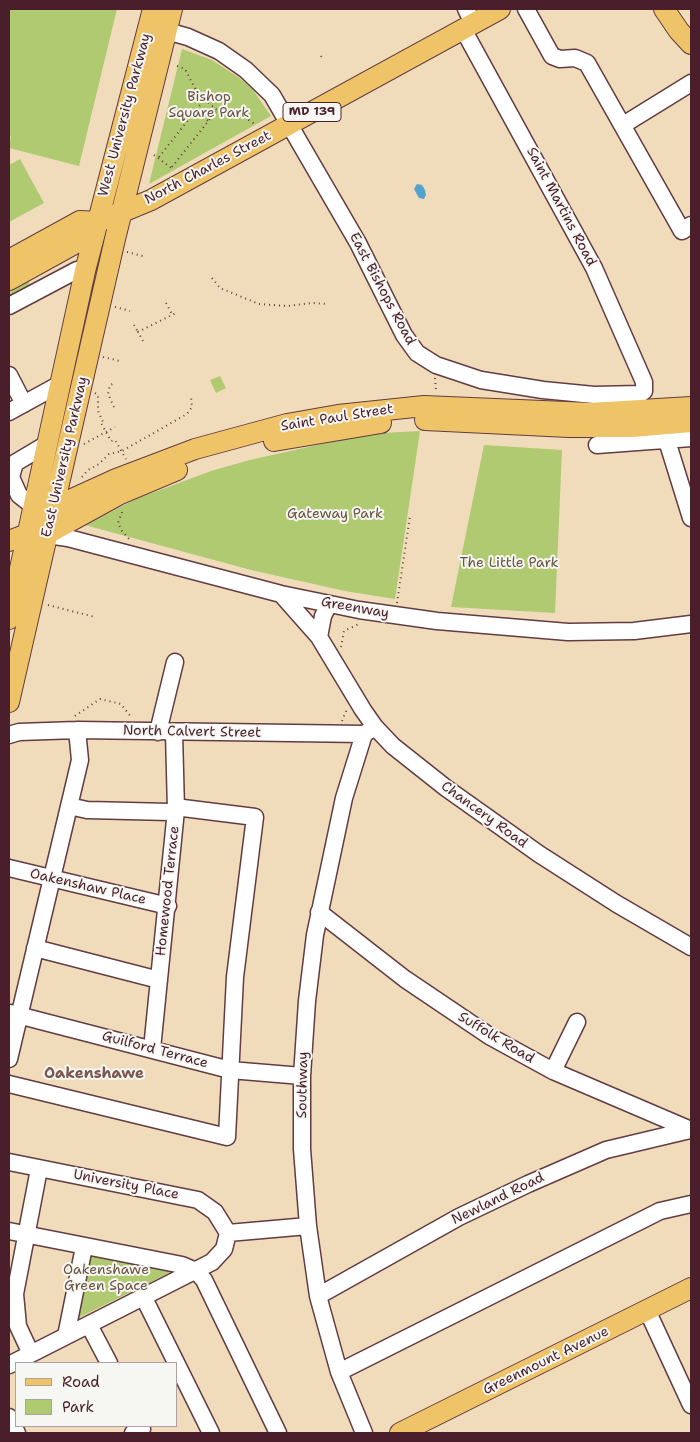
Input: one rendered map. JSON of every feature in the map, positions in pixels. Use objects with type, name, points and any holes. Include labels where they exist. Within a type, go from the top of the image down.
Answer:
[{"type":"main road","name":"West University Parkway","points":[[98,222],[156,22],[172,9]]},
{"type":"main road","name":"North Charles Street","points":[[9,280],[76,243],[98,222],[151,200],[289,125],[467,20],[500,9]]},
{"type":"main road","points":[[664,9],[679,32],[691,44]]},
{"type":"main road","name":"West University Parkway","points":[[122,212],[156,22]]},
{"type":"main road","name":"East University Parkway","points":[[28,504],[122,212]]},
{"type":"main road","name":"North Charles Street","points":[[9,260],[80,221],[98,222]]},
{"type":"main road","name":"East University Parkway","points":[[9,702],[46,534],[28,504],[47,444],[98,222]]},
{"type":"main road","name":"Saint Paul Street","points":[[18,537],[28,504],[72,499],[116,479],[195,449],[245,434],[338,415],[376,410],[452,406],[590,413],[662,426],[691,407]]},
{"type":"main road","name":"Saint Paul Street","points":[[46,534],[120,494],[160,476],[256,445],[294,437],[369,424],[415,420],[449,419],[569,427],[662,426],[691,422]]},
{"type":"main road","name":"East University Parkway","points":[[9,619],[12,575],[18,537]]},
{"type":"main road","name":"Greenmount Avenue","points":[[400,1433],[691,1288]]},
{"type":"street","points":[[526,9],[552,56],[560,59],[575,58],[587,63],[687,228]]},
{"type":"street","name":"Saint Martins Road","points":[[467,20],[594,268],[638,367],[644,382],[644,391]]},
{"type":"street","name":"East Bishops Road","points":[[156,22],[204,44],[246,70],[272,95],[358,243],[404,335],[417,353],[436,365],[459,374],[543,390],[605,396],[638,395],[644,391]]},
{"type":"street","points":[[623,125],[691,84]]},
{"type":"street","points":[[9,306],[77,270],[86,271]]},
{"type":"street","points":[[9,375],[24,404]]},
{"type":"street","points":[[9,412],[60,384]]},
{"type":"street","points":[[662,426],[691,518]]},
{"type":"street","points":[[597,445],[662,426],[691,438]]},
{"type":"street","points":[[28,504],[11,477],[15,463],[47,444]]},
{"type":"street","name":"Greenway","points":[[18,537],[46,534],[281,594],[395,615],[467,624],[568,632],[634,630],[691,624]]},
{"type":"street","name":"Chancery Road","points":[[281,594],[319,637],[369,731],[539,854],[617,904],[691,947]]},
{"type":"street","points":[[319,637],[323,616],[329,604]]},
{"type":"street","name":"Homewood Terrace","points":[[152,1049],[168,906],[176,810],[166,732],[174,662]]},
{"type":"street","points":[[9,1058],[14,1015],[35,948],[80,760],[74,724]]},
{"type":"street","name":"North Calvert Street","points":[[9,735],[74,724],[166,732],[369,731]]},
{"type":"street","name":"Southway","points":[[363,1429],[339,1372],[318,1296],[308,1226],[302,1149],[302,1076],[307,1001],[319,912],[342,807],[369,731]]},
{"type":"street","points":[[9,1084],[227,1137],[235,977],[255,817],[185,808],[176,810],[87,810],[68,806]]},
{"type":"street","name":"Oakenshaw Place","points":[[9,868],[168,906]]},
{"type":"street","name":"Suffolk Road","points":[[319,912],[380,960],[459,1017],[554,1071],[691,1130]]},
{"type":"street","points":[[35,948],[159,980]]},
{"type":"street","name":"Guilford Terrace","points":[[14,1015],[230,1070],[302,1076]]},
{"type":"street","points":[[554,1071],[577,1022]]},
{"type":"street","name":"Newland Road","points":[[318,1296],[459,1217],[528,1184],[606,1150],[691,1130]]},
{"type":"street","name":"University Place","points":[[9,1162],[198,1200],[215,1212],[228,1233]]},
{"type":"street","points":[[31,1354],[18,1326],[14,1303],[39,1169]]},
{"type":"street","points":[[339,1372],[660,1211],[691,1204]]},
{"type":"street","points":[[9,1365],[196,1272],[219,1256],[227,1241],[228,1233],[308,1226]]},
{"type":"street","points":[[9,1231],[182,1265],[196,1272],[204,1280],[278,1433]]},
{"type":"street","points":[[66,1336],[84,1247]]},
{"type":"street","points":[[144,1298],[176,1362]]},
{"type":"street","points":[[647,1310],[684,1370],[691,1406]]},
{"type":"street","points":[[89,1325],[108,1362]]},
{"type":"street","points":[[178,1367],[211,1433]]},
{"type":"street","points":[[9,1417],[17,1433]]},
{"type":"path","points":[[320,56],[323,60]]},
{"type":"path","points":[[177,66],[188,73],[194,88],[204,100],[217,110],[231,116],[246,118],[257,127]]},
{"type":"path","points":[[159,157],[204,100]]},
{"type":"path","points":[[172,167],[217,110]]},
{"type":"path","points":[[195,111],[208,121]]},
{"type":"path","points":[[154,155],[172,167],[176,172]]},
{"type":"path","points":[[127,252],[146,257]]},
{"type":"path","points":[[212,278],[220,288],[259,304],[287,306],[312,303],[327,304]]},
{"type":"path","points":[[166,303],[173,314]]},
{"type":"path","points":[[114,307],[130,311]]},
{"type":"path","points":[[138,332],[176,313]]},
{"type":"path","points":[[134,325],[143,341]]},
{"type":"path","points":[[103,357],[120,361]]},
{"type":"path","points":[[435,378],[436,397]]},
{"type":"path","points":[[114,407],[108,394],[110,385],[115,383]]},
{"type":"path","points":[[94,393],[98,395],[98,411],[106,432],[111,442],[115,440],[123,452]]},
{"type":"path","points":[[80,479],[88,470],[99,464],[108,455],[123,452],[187,414],[192,407],[191,397]]},
{"type":"path","points":[[83,444],[115,427]]},
{"type":"path","points":[[123,510],[118,523],[130,540]]},
{"type":"path","points":[[395,615],[410,516]]},
{"type":"path","points":[[46,605],[95,617]]},
{"type":"path","points":[[341,647],[344,631],[349,627],[361,624]]},
{"type":"path","points":[[74,724],[100,699],[121,704],[134,721]]},
{"type":"path","points":[[336,724],[344,719],[346,706]]},
{"type":"green space","points":[[9,9],[117,9],[79,166],[9,148],[11,136],[9,135]]},
{"type":"green space","name":"Bishop Square Park","points":[[182,49],[212,60],[241,79],[253,90],[271,116],[149,184]]},
{"type":"green space","points":[[20,159],[44,203],[9,222],[9,165]]},
{"type":"green space","points":[[28,281],[32,288],[9,300],[9,292]]},
{"type":"green space","points":[[220,376],[226,388],[216,393],[210,380]]},
{"type":"green space","name":"Gateway Park","points":[[420,431],[395,599],[345,591],[251,570],[85,525],[136,499],[211,471],[250,460],[344,439],[383,433]]},
{"type":"green space","name":"The Little Park","points":[[484,445],[562,450],[555,613],[451,607]]},
{"type":"green space","name":"Oakenshawe Green Space","points":[[88,1252],[179,1268],[72,1321]]},
{"type":"water","points":[[417,184],[422,185],[425,190],[426,195],[424,199],[419,198],[414,189]]},
{"type":"district","name":"Oakenshawe","points":[[94,1074]]}]
